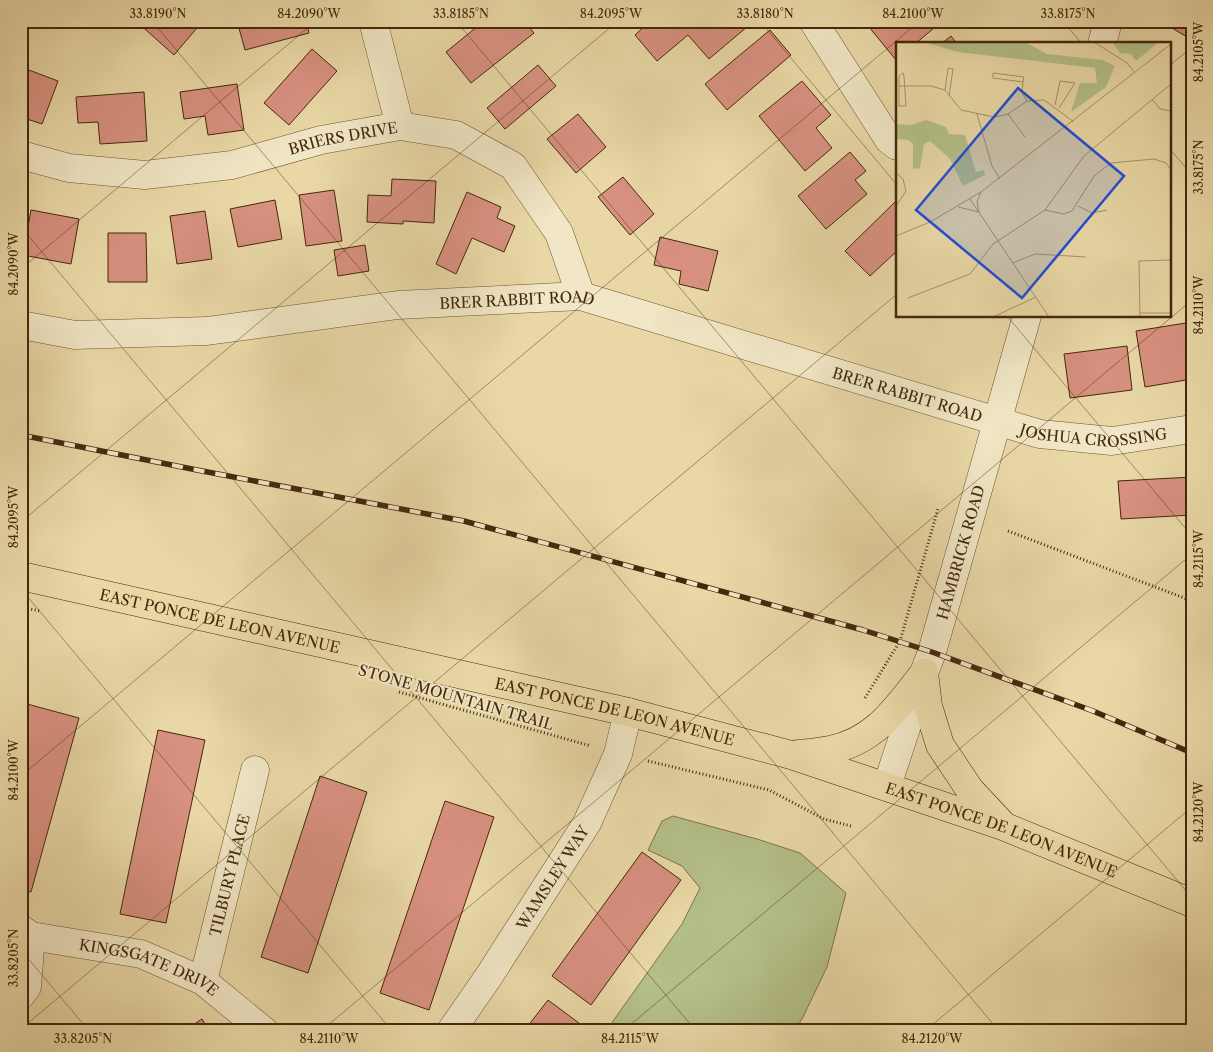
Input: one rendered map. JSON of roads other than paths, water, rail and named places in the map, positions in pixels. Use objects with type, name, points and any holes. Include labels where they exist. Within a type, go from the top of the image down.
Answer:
[{"type":"main road","name":"EAST PONCE DE LEON AVENUE","points":[[21,576],[628,712],[791,755],[1003,826],[1192,903]]},
{"type":"main road","points":[[791,755],[831,750],[848,745],[869,734],[893,713],[924,673]]},
{"type":"main road","points":[[924,673],[928,706],[940,745],[970,790],[1003,826]]},
{"type":"street","points":[[373,21],[400,126]]},
{"type":"street","points":[[813,21],[889,140],[896,145]]},
{"type":"street","points":[[1103,42],[1108,21]]},
{"type":"street","name":"BRIERS DRIVE","points":[[21,155],[69,168],[145,175],[232,165],[321,140],[400,126],[456,135],[513,166],[559,233],[580,296]]},
{"type":"street","name":"BRER RABBIT ROAD","points":[[21,325],[76,335],[207,331],[398,305],[580,296],[998,422]]},
{"type":"street","name":"HAMBRICK ROAD","points":[[887,786],[932,652],[1026,318]]},
{"type":"street","name":"JOSHUA CROSSING","points":[[998,422],[1040,434],[1112,442],[1192,429]]},
{"type":"street","name":"WAMSLEY WAY","points":[[451,1031],[494,968],[587,823],[618,754],[628,712]]},
{"type":"street","name":"TILBURY PLACE","points":[[203,981],[254,770]]},
{"type":"street","points":[[21,995],[27,987],[26,933]]},
{"type":"street","name":"KINGSGATE DRIVE","points":[[26,933],[141,954],[203,981],[264,1031]]},
{"type":"railway","points":[[21,435],[464,521],[863,630],[932,652],[1093,711],[1192,753]]}]
